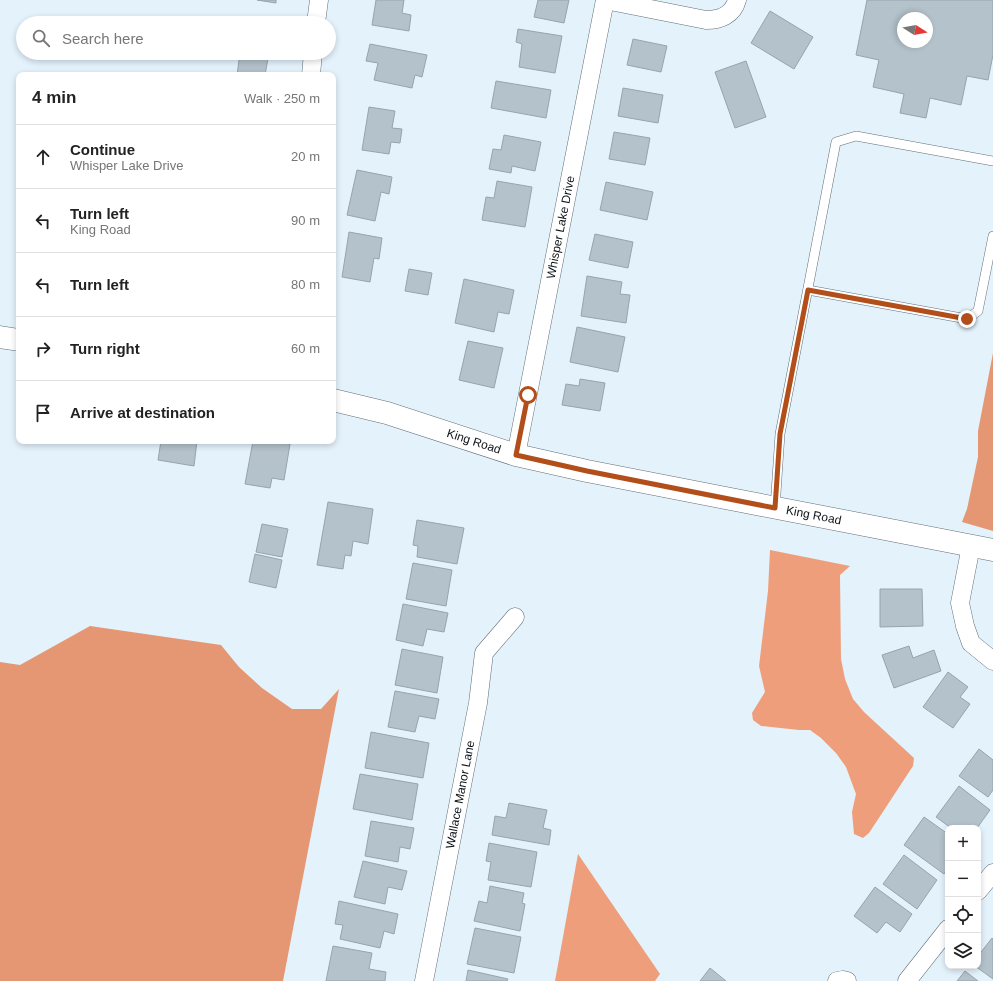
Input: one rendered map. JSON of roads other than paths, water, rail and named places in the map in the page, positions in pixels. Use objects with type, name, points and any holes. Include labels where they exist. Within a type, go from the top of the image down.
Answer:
[{"type":"street","points":[[317,16],[319,0]]},
{"type":"street","points":[[605,0],[706,20],[715,20],[730,12],[735,5],[736,0]]},
{"type":"street","name":"Whisper Lake Drive","points":[[516,455],[605,0]]},
{"type":"street","points":[[311,72],[312,60]]},
{"type":"street","points":[[0,337],[16,340]]},
{"type":"street","name":"King Road","points":[[336,401],[387,413],[516,455],[587,471],[993,550]]},
{"type":"street","points":[[971,546],[960,604],[971,643],[993,660]]},
{"type":"street","name":"Wallace Manor Lane","points":[[424,981],[478,703],[484,653],[515,617]]},
{"type":"street","points":[[981,888],[993,872]]},
{"type":"street","points":[[907,981],[945,933]]},
{"type":"street","points":[[837,981],[847,981]]},
{"type":"lane","points":[[775,508],[780,434],[836,142],[856,136],[993,161]]},
{"type":"lane","points":[[808,290],[967,319],[978,311],[993,236]]}]
